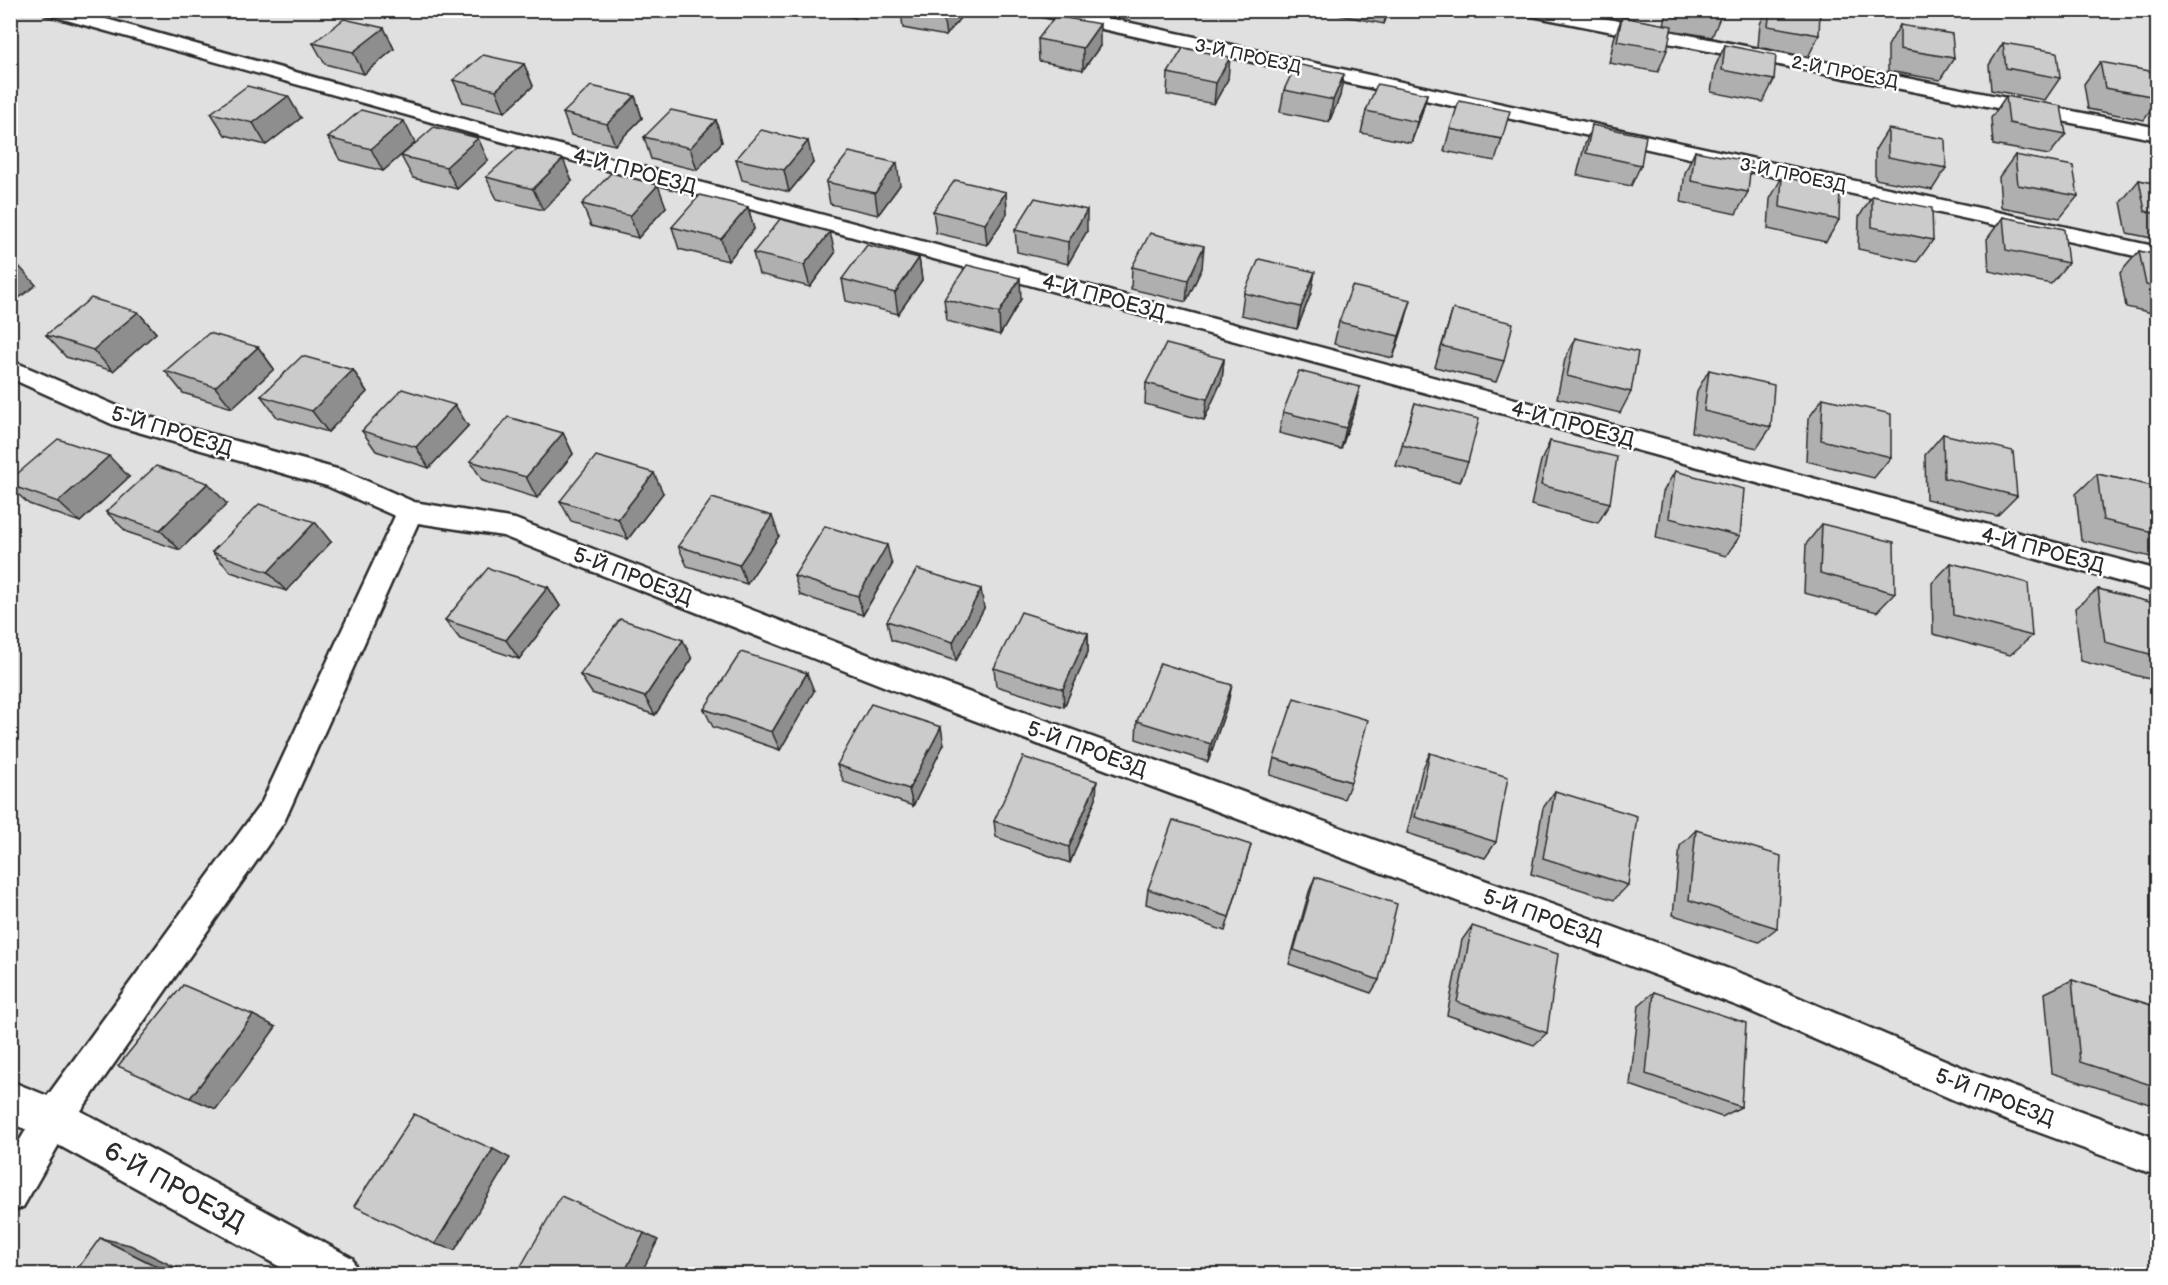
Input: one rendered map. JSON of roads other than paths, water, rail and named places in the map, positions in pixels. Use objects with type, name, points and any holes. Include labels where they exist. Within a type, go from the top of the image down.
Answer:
[{"type":"street","name":"6-Й ПРОЕЗД","points":[[10,1102],[53,1119],[336,1275]]},
{"type":"lane","name":"4-Й ПРОЕЗД","points":[[52,10],[474,128],[2157,581]]},
{"type":"lane","name":"3-Й ПРОЕЗД","points":[[1043,10],[2157,254]]},
{"type":"lane","name":"2-Й ПРОЕЗД","points":[[1532,10],[2157,134]]},
{"type":"lane","name":"5-Й ПРОЕЗД","points":[[10,368],[123,419],[335,478],[410,512],[506,526],[906,682],[1748,993],[1970,1089],[2157,1158]]},
{"type":"lane","points":[[10,1194],[53,1119],[273,812],[410,512]]}]
